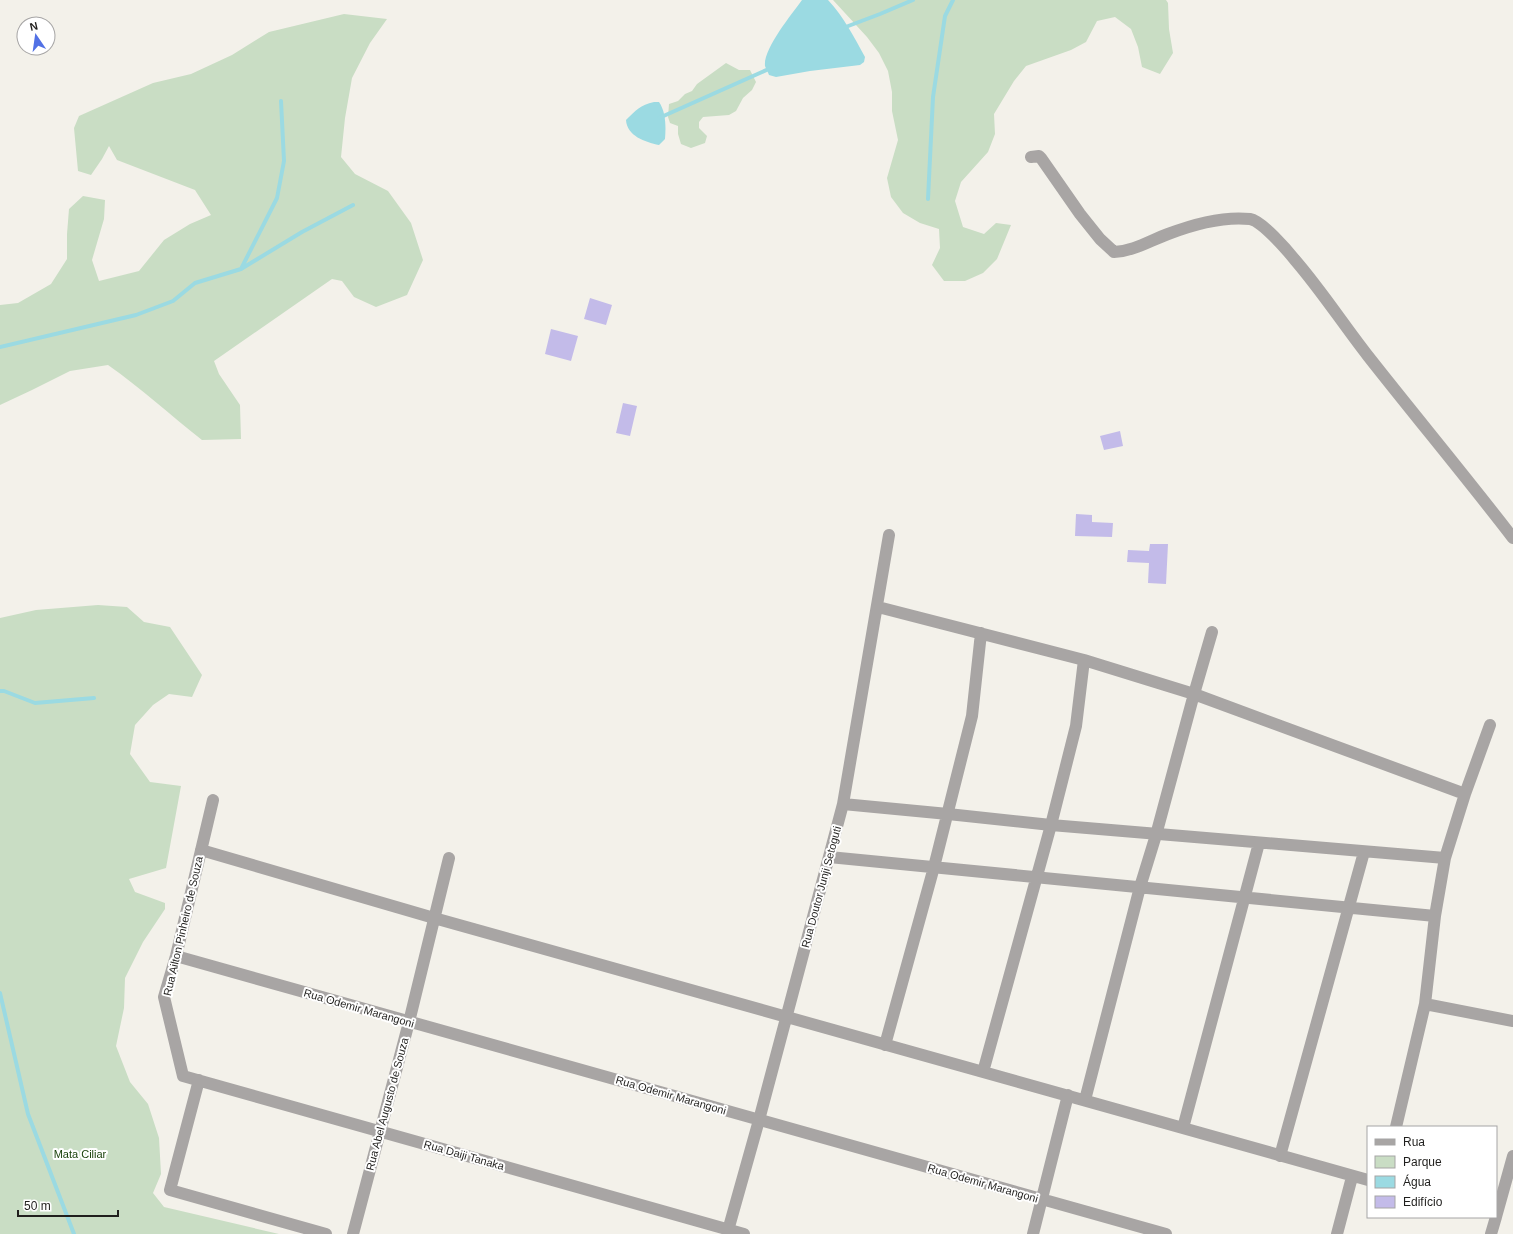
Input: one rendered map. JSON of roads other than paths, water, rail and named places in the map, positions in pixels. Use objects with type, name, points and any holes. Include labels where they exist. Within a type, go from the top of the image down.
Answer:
[{"type":"street","points":[[1031,157],[1039,156],[1042,158],[1080,214],[1100,239],[1114,252],[1140,247],[1167,234],[1190,226],[1225,218],[1252,220],[1267,230],[1294,258],[1317,287],[1354,339],[1513,538]]},
{"type":"street","name":"Rua Doutor Junji Setoguti","points":[[728,1232],[843,804],[878,607],[889,534]]},
{"type":"street","points":[[878,607],[1084,660],[1194,694],[1465,794]]},
{"type":"street","points":[[1085,1100],[1140,887],[1156,835],[1212,632]]},
{"type":"street","points":[[885,1044],[934,867],[972,716],[981,633]]},
{"type":"street","points":[[983,1072],[1076,726],[1084,660]]},
{"type":"street","points":[[1396,1126],[1425,1004],[1445,858],[1465,794],[1490,725]]},
{"type":"street","name":"Rua Ailton Pinheiro de Souza","points":[[184,1076],[164,997],[176,956],[213,800]]},
{"type":"street","points":[[843,804],[1156,835],[1445,858]]},
{"type":"street","points":[[1183,1128],[1259,843]]},
{"type":"street","points":[[201,850],[434,918],[1085,1100],[1352,1177],[1367,1180]]},
{"type":"street","points":[[1280,1156],[1350,908],[1364,852]]},
{"type":"street","points":[[829,857],[1436,916]]},
{"type":"street","name":"Rua Abel Augusto de Souza","points":[[353,1234],[409,1022],[449,858]]},
{"type":"street","name":"Rua Odemir Marangoni","points":[[176,956],[1166,1234]]},
{"type":"street","points":[[1425,1004],[1513,1021]]},
{"type":"street","name":"Rua Daiji Tanaka","points":[[184,1076],[728,1232],[744,1234]]},
{"type":"street","points":[[199,1080],[170,1190],[326,1234]]},
{"type":"street","points":[[1034,1234],[1068,1096]]},
{"type":"street","points":[[1497,1211],[1513,1156]]},
{"type":"street","points":[[1337,1234],[1352,1177]]},
{"type":"street","points":[[1491,1234],[1495,1218]]},
{"type":"water","points":[[802,0],[828,0],[844,20],[853,35],[865,57],[864,62],[860,65],[776,77],[769,75],[765,66],[769,50],[773,41]]},
{"type":"water","points":[[654,102],[659,102],[663,110],[665,120],[665,139],[659,145],[643,140],[633,134],[627,126],[626,120],[638,108]]},
{"type":"waterway","points":[[843,28],[913,0]]},
{"type":"waterway","points":[[928,199],[933,97],[945,16],[953,0]]},
{"type":"waterway","points":[[659,118],[771,68]]},
{"type":"waterway","points":[[241,269],[277,198],[284,161],[281,101]]},
{"type":"waterway","points":[[0,347],[136,315],[173,301],[195,283],[241,269],[302,232],[353,205]]},
{"type":"waterway","points":[[0,691],[4,691],[35,703],[94,698]]},
{"type":"waterway","points":[[0,993],[28,1114],[74,1234]]},
{"type":"park label","name":"Mata Ciliar","points":[[80,1154]]}]
